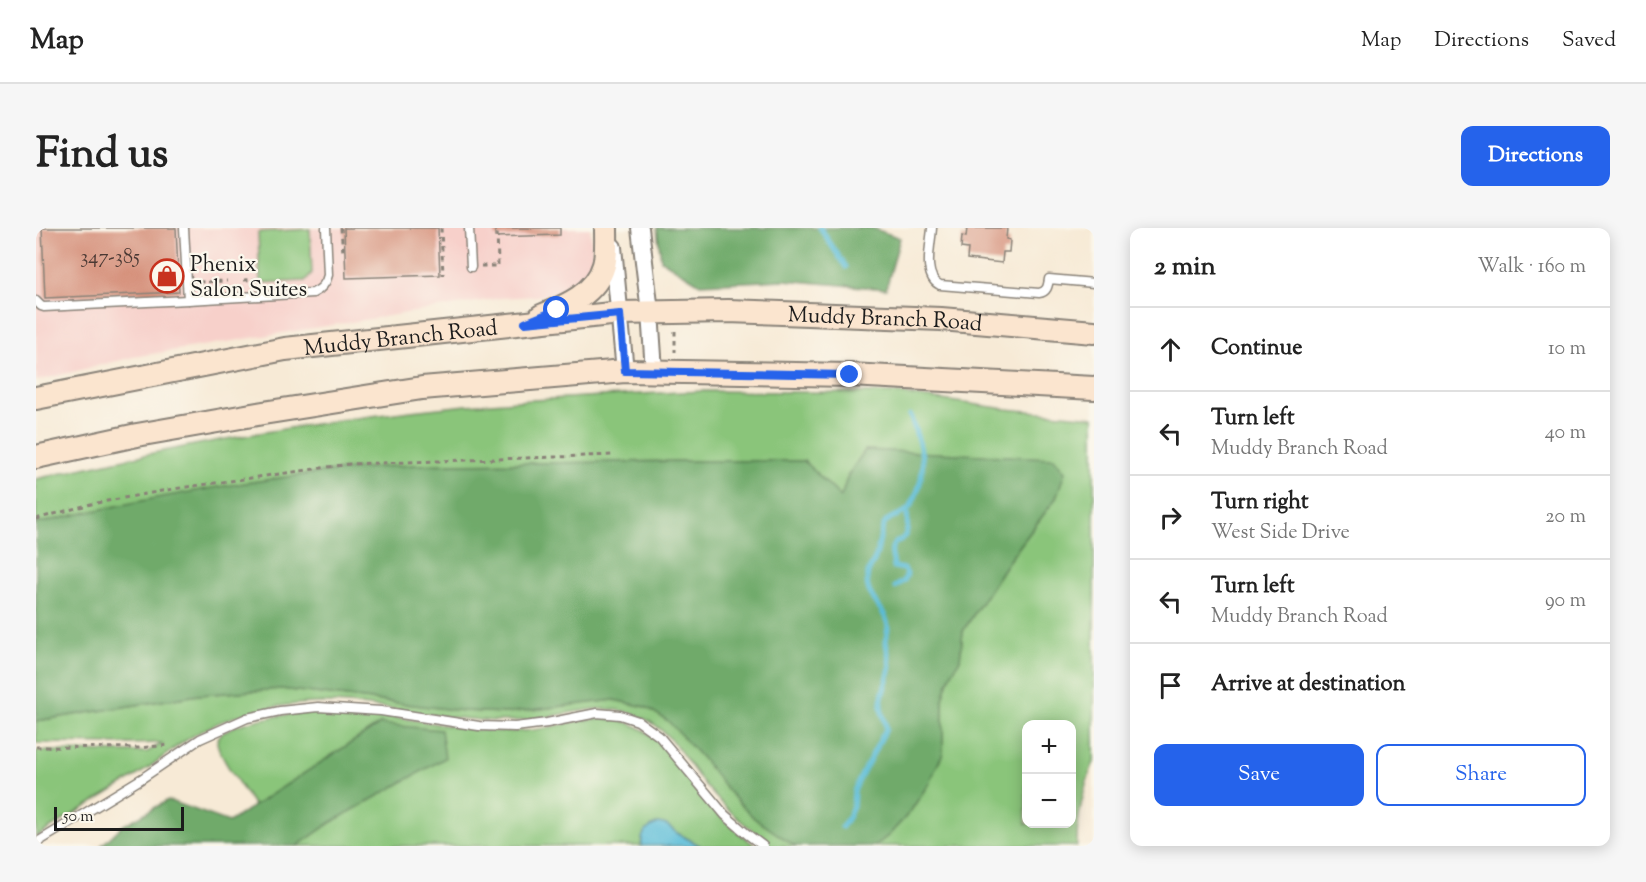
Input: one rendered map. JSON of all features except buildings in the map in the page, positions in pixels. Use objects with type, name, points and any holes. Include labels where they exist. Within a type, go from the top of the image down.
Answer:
[{"type":"main road","points":[[525,323],[576,300],[594,286],[604,265],[609,228]]},
{"type":"main road","name":"Muddy Branch Road","points":[[36,398],[285,349],[650,312],[728,311],[941,319],[1094,332]]},
{"type":"main road","points":[[36,457],[137,435],[422,388],[625,371],[850,375],[1094,388]]},
{"type":"street","points":[[609,228],[625,371]]},
{"type":"street","points":[[640,228],[654,371]]},
{"type":"lane","points":[[184,228],[188,300]]},
{"type":"lane","points":[[36,301],[44,307],[313,293],[319,291],[327,281],[326,228]]},
{"type":"lane","points":[[469,228],[471,267]]},
{"type":"lane","points":[[932,228],[928,271],[932,280],[940,285],[1039,293],[1045,291],[1049,279],[1094,283]]},
{"type":"lane","points":[[36,843],[141,779],[200,739],[247,718],[280,711],[318,707],[381,711],[479,726],[515,727],[597,713],[620,715],[638,721],[660,736],[724,814],[763,846]]},
{"type":"path","points":[[341,228],[343,253]]},
{"type":"path","points":[[441,228],[443,275]]},
{"type":"path","points":[[471,267],[498,266],[496,228]]},
{"type":"path","points":[[244,280],[260,279]]},
{"type":"path","points":[[195,282],[227,280]]},
{"type":"path","points":[[675,331],[675,352]]},
{"type":"path","points":[[36,519],[91,504],[173,489],[350,464],[614,455]]},
{"type":"path","points":[[36,747],[139,748],[200,739]]},
{"type":"shaded area","points":[[36,228],[590,228],[594,266],[572,291],[553,295],[501,298],[133,357],[36,381]]},
{"type":"green space","points":[[657,228],[872,228],[900,238],[886,289],[784,280],[700,284],[661,260]]},
{"type":"green space","points":[[310,229],[312,273],[305,281],[260,283],[258,232]]},
{"type":"green space","points":[[703,391],[893,393],[1006,409],[1094,417],[1094,762],[1081,804],[1077,846],[875,846],[889,835],[910,812],[929,783],[943,753],[943,699],[950,677],[960,659],[963,631],[1007,563],[1056,498],[848,475],[841,498],[804,461],[447,464],[354,469],[274,479],[155,499],[36,524],[36,479],[196,444],[304,426],[412,411],[526,400]]},
{"type":"green space","points":[[865,450],[1054,458],[1065,472],[1056,498],[1007,563],[963,631],[960,659],[950,677],[943,699],[943,753],[929,783],[910,812],[889,835],[875,846],[795,846],[754,818],[668,721],[646,707],[614,700],[506,713],[464,711],[281,689],[198,695],[36,721],[36,524],[115,506],[234,485],[314,473],[424,465],[804,461],[841,497],[848,475]]},
{"type":"green space","points":[[281,689],[464,711],[506,713],[614,700],[646,707],[669,721],[754,818],[795,846],[772,846],[764,841],[716,797],[666,734],[649,721],[632,713],[598,709],[530,720],[489,721],[373,706],[327,703],[273,707],[220,722],[188,739],[140,774],[36,837],[36,751],[147,752],[163,743],[36,743],[36,721],[198,695]]},
{"type":"green space","points":[[317,712],[389,717],[508,732],[595,719],[624,721],[657,740],[705,801],[756,846],[701,846],[663,824],[641,843],[642,846],[297,846],[330,823],[380,724],[254,806],[226,764],[217,741],[221,734],[245,723]]},
{"type":"green space","points":[[380,724],[441,730],[445,758],[330,823],[297,846],[101,846],[122,826],[168,800],[229,822]]},
{"type":"water","points":[[659,823],[667,825],[701,846],[642,846],[642,837],[646,831]]},
{"type":"waterway","points":[[820,228],[846,267]]},
{"type":"waterway","points":[[842,827],[853,806],[854,791],[886,729],[881,706],[890,667],[886,640],[888,626],[883,612],[871,595],[867,581],[884,525],[889,519],[908,509],[920,484],[922,455],[910,415]]},
{"type":"waterway","points":[[895,587],[904,581],[907,574],[904,569],[894,567],[891,552],[894,544],[905,536],[908,525],[907,510]]},
{"type":"place","name":"Phenix Salon Suites","points":[[167,276]]},
{"type":"route","points":[[557,310],[525,323],[620,314],[625,371],[850,375]]}]
